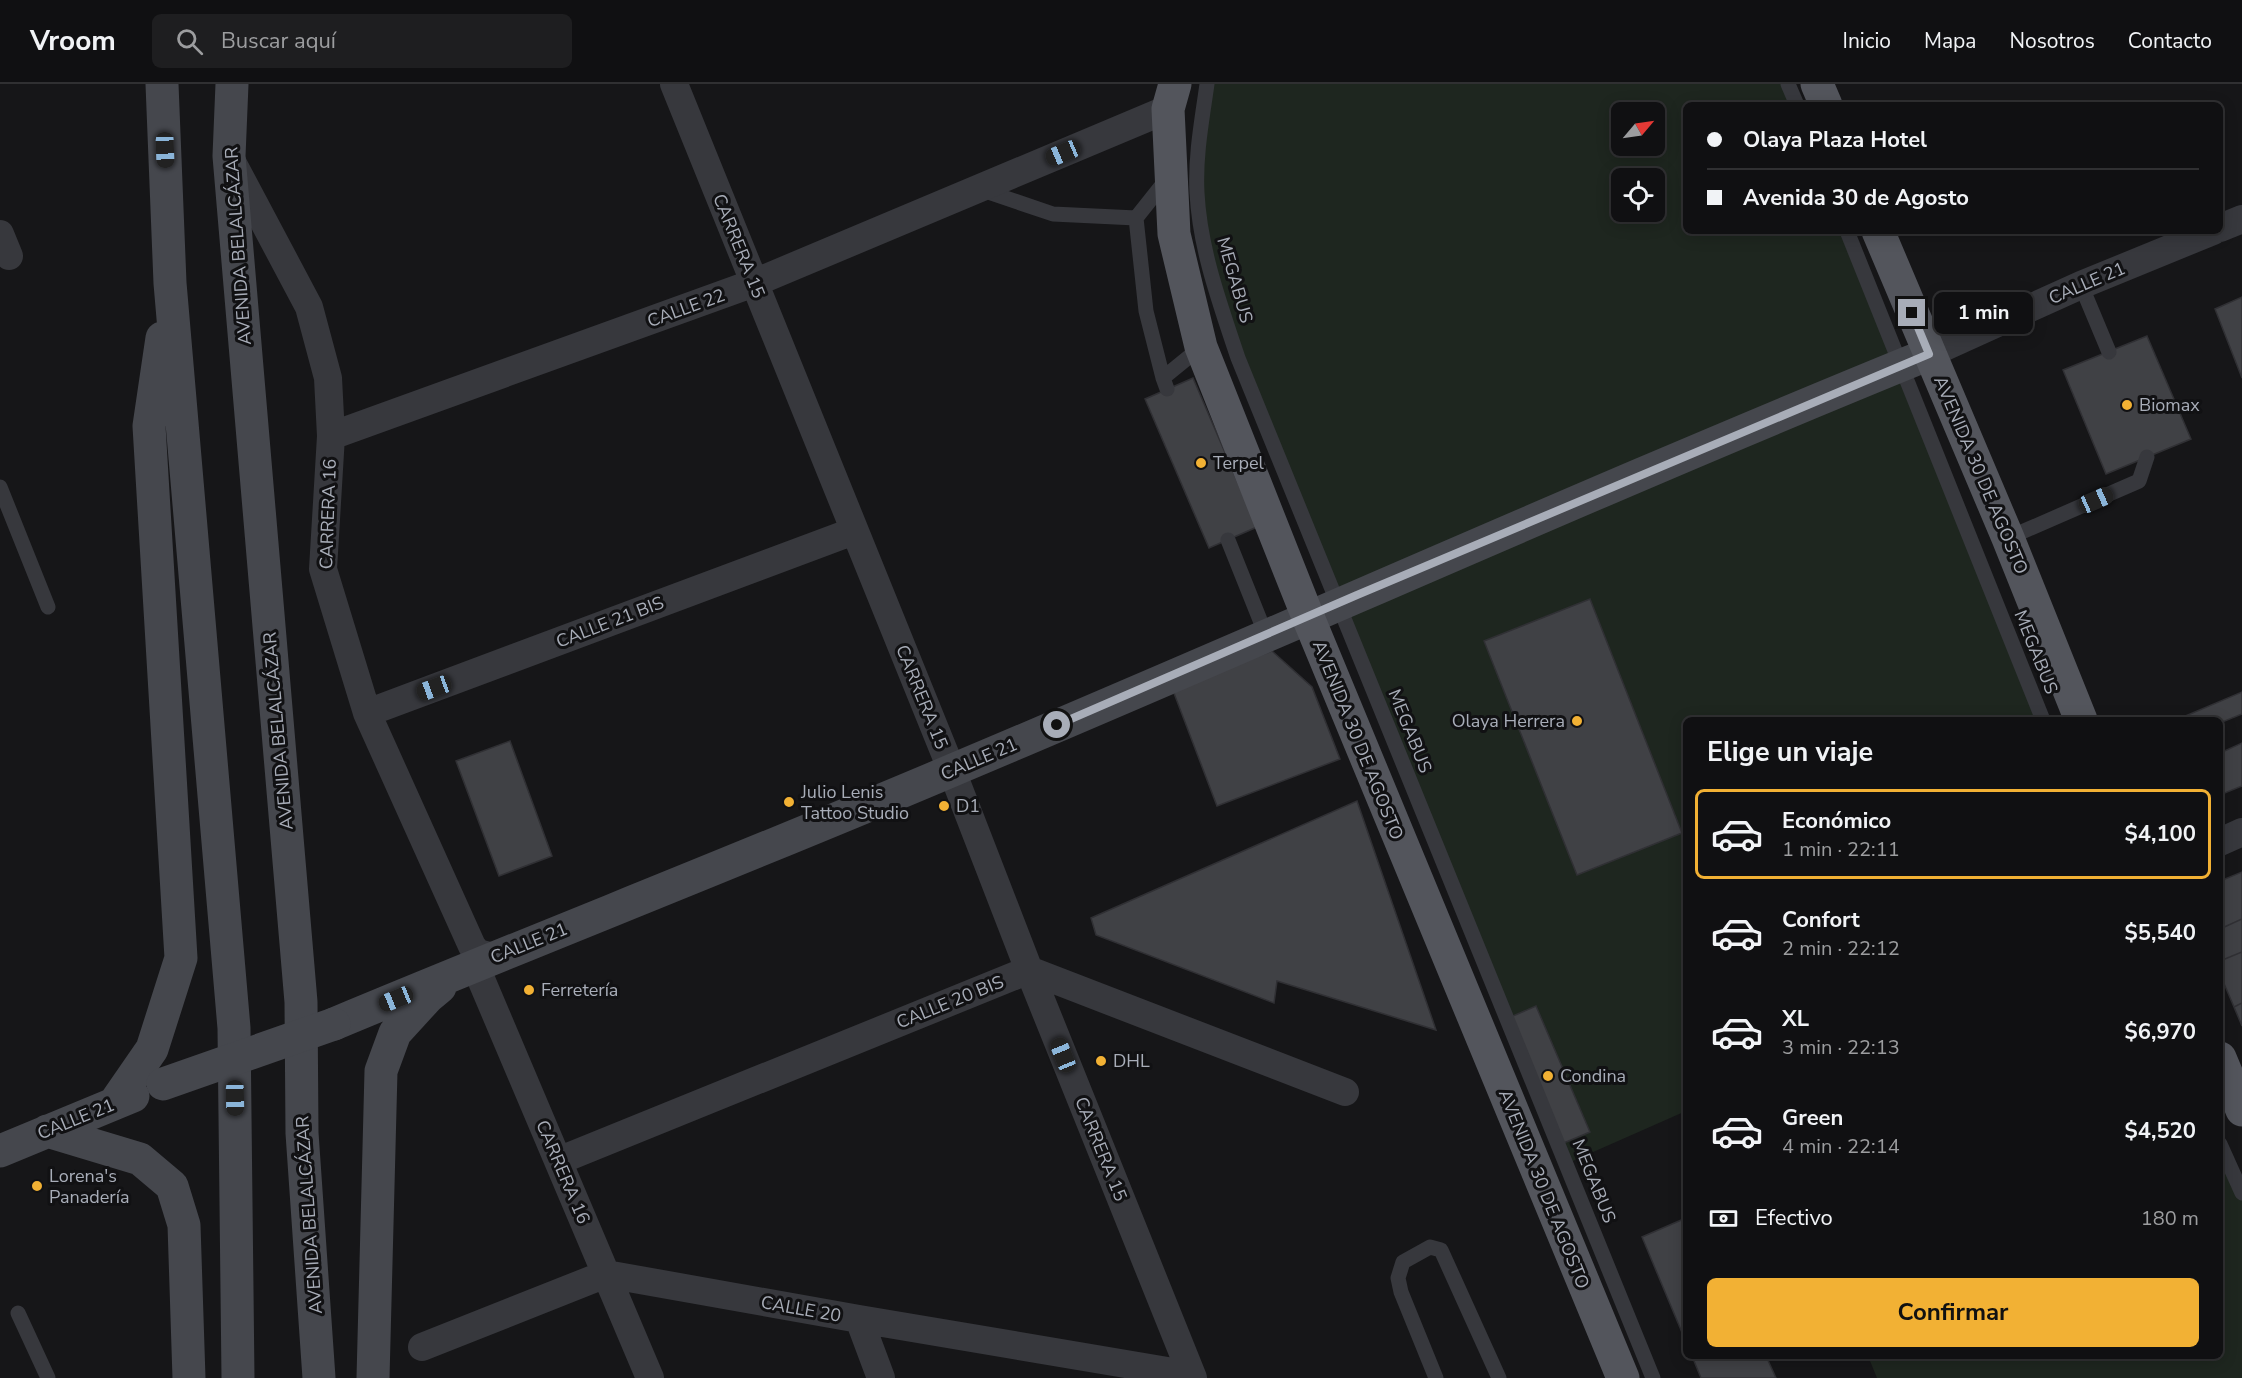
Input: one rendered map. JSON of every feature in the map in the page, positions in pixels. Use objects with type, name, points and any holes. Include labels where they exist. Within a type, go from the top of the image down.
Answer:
[{"type":"main road","points":[[162,84],[170,283],[234,1028],[238,1378]]},
{"type":"main road","name":"AVENIDA BELALCÁZAR","points":[[232,84],[229,156],[301,1002],[302,1133],[319,1378]]},
{"type":"main road","points":[[1817,84],[1825,102]]},
{"type":"main road","name":"AVENIDA 30 DE AGOSTO","points":[[1172,96],[1171,174],[1174,234],[1201,347],[1308,617],[1623,1378]]},
{"type":"main road","name":"AVENIDA 30 DE AGOSTO","points":[[1879,234],[1915,359],[2008,538],[2080,717]]},
{"type":"main road","points":[[114,1104],[152,1049],[181,958],[149,426],[170,283]]},
{"type":"main road","name":"CALLE 21","points":[[0,1151],[163,1084],[334,1024],[474,958],[952,771],[1915,359]]},
{"type":"main road","points":[[373,1378],[381,1071],[396,1033],[428,997],[474,958]]},
{"type":"main road","points":[[2223,1065],[2242,1110]]},
{"type":"main road","points":[[47,1131],[140,1159],[172,1186],[184,1226],[189,1378]]},
{"type":"street","name":"CARRERA 15","points":[[674,84],[952,771],[1029,970],[1192,1376]]},
{"type":"street","name":"CALLE 22","points":[[331,436],[754,283],[979,189],[1172,96]]},
{"type":"street","name":"CARRERA 16","points":[[229,156],[309,307],[328,378],[331,436],[323,569],[367,713],[474,958],[650,1378]]},
{"type":"street","points":[[2223,227],[2242,219]]},
{"type":"street","name":"CALLE 21","points":[[1915,359],[2081,285],[2206,234]]},
{"type":"street","name":"CALLE 21 BIS","points":[[367,713],[854,531]]},
{"type":"street","points":[[2223,841],[2242,832]]},
{"type":"street","points":[[1029,970],[1345,1092]]},
{"type":"street","name":"CALLE 20 BIS","points":[[558,1161],[1029,970]]},
{"type":"street","points":[[422,1347],[606,1274]]},
{"type":"street","name":"CALLE 20","points":[[606,1274],[1192,1376]]},
{"type":"street","points":[[859,1319],[881,1378]]},
{"type":"lane","name":"MEGABUS","points":[[1208,84],[1198,140],[1197,193],[1201,230],[1212,279],[1238,358],[1653,1378]]},
{"type":"lane","points":[[1788,84],[1796,102]]},
{"type":"lane","points":[[1171,174],[1136,218],[1146,311],[1165,384],[1201,347]]},
{"type":"lane","points":[[979,189],[1053,214],[1136,218]]},
{"type":"lane","name":"MEGABUS","points":[[1849,234],[1915,359],[2042,717]]},
{"type":"lane","points":[[2081,285],[2109,352]]},
{"type":"lane","points":[[2008,538],[2139,481],[2147,457]]},
{"type":"lane","points":[[0,487],[5,508],[48,606]]},
{"type":"lane","points":[[1228,540],[1266,635]]},
{"type":"lane","points":[[2223,1151],[2242,1193]]},
{"type":"lane","points":[[1436,1378],[1401,1292],[1398,1278],[1403,1262],[1430,1247],[1441,1250],[1499,1378]]},
{"type":"lane","points":[[18,1313],[48,1378]]},
{"type":"shaded area","points":[[1207,84],[1788,84],[1796,102],[1683,102],[1683,234],[1848,234],[2042,717],[1683,717],[1683,1112],[1566,1164],[1559,1145],[1590,1132],[1536,1006],[1506,1019],[1238,358],[1201,230]]},
{"type":"shaded area","points":[[2223,1151],[2242,1193],[2242,1378],[1877,1378],[1869,1359],[2223,1359]]},
{"type":"building","points":[[2242,297],[2242,378],[2215,309]]},
{"type":"building","name":"Biomax","points":[[2147,336],[2191,439],[2106,474],[2063,370]]},
{"type":"building","name":"Terpel","points":[[1193,378],[1257,527],[1209,548],[1145,399]]},
{"type":"building","name":"Olaya Herrera","points":[[1590,599],[1682,833],[1577,875],[1484,641]]},
{"type":"building","points":[[1272,651],[1312,687],[1340,759],[1217,806],[1172,688]]},
{"type":"building","points":[[2242,692],[2242,714],[2223,722],[2223,717],[2183,717]]},
{"type":"building","points":[[510,741],[552,856],[499,876],[456,761]]},
{"type":"building","points":[[2242,743],[2242,786],[2223,794],[2223,752]]},
{"type":"building","points":[[1357,801],[1436,1030],[1277,981],[1274,1003],[1096,935],[1091,918]]},
{"type":"building","points":[[2242,872],[2242,919],[2223,928],[2223,880]]},
{"type":"building","points":[[2242,919],[2242,952],[2223,960],[2223,928]]},
{"type":"building","points":[[2242,952],[2242,1003],[2234,1007],[2223,981],[2223,960]]},
{"type":"building","points":[[2242,1003],[2242,1026],[2234,1007]]},
{"type":"building","name":"Condina","points":[[1536,1006],[1590,1132],[1559,1145],[1506,1019]]},
{"type":"building","points":[[1683,1219],[1683,1335],[1642,1237]]},
{"type":"building","points":[[1693,1359],[1767,1359],[1776,1378],[1701,1378]]},
{"type":"place","name":"Biomax","points":[[2127,405]]},
{"type":"place","name":"Terpel","points":[[1201,463]]},
{"type":"place","name":"Olaya Herrera","points":[[1577,721]]},
{"type":"place","name":"Julio Lenis Tattoo Studio","points":[[789,802]]},
{"type":"place","name":"D1","points":[[944,806]]},
{"type":"place","name":"Ferretería","points":[[529,990]]},
{"type":"place","name":"DHL","points":[[1101,1061]]},
{"type":"place","name":"Condina","points":[[1548,1076]]},
{"type":"place","name":"Lorena's Panadería","points":[[37,1186]]},
{"type":"route","points":[[1057,725],[1357,595],[1929,354],[1912,313]]}]
